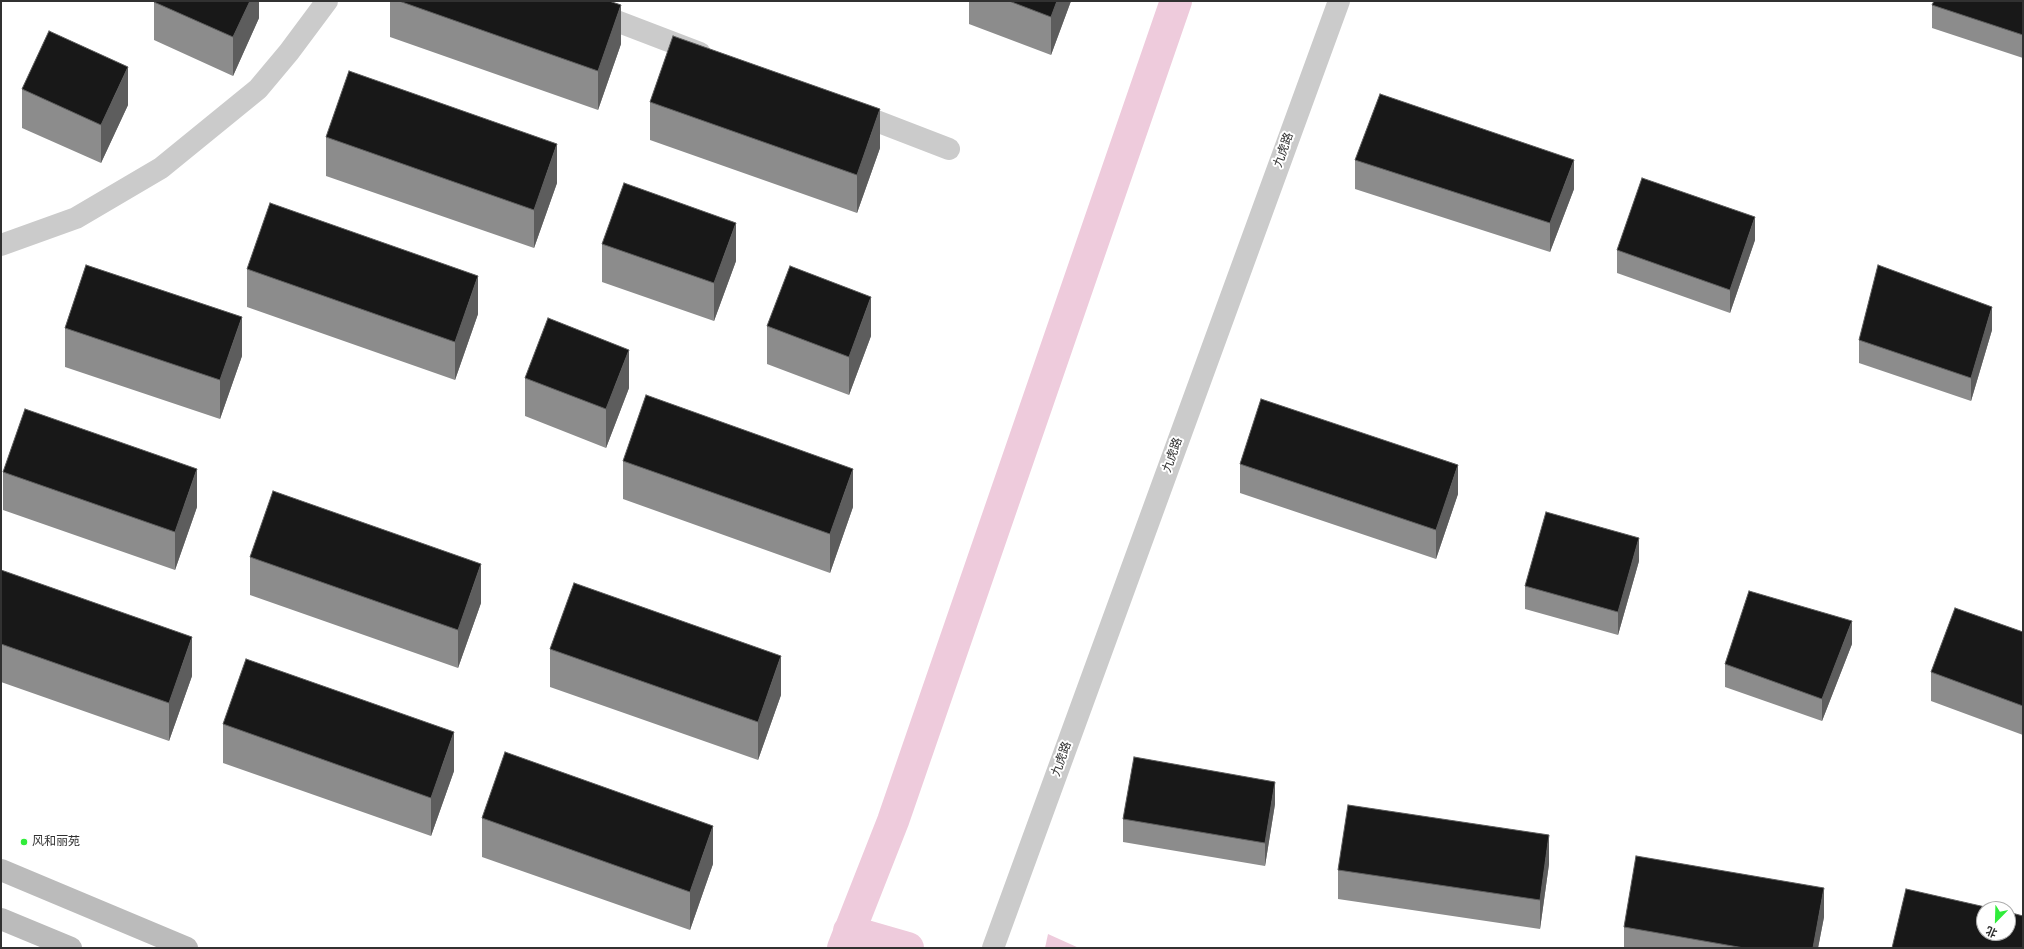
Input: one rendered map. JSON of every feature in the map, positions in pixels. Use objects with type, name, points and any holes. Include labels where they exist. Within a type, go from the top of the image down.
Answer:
[{"type":"main road","points":[[1,870],[188,948]]},
{"type":"main road","points":[[1,919],[71,948]]},
{"type":"street","points":[[1,245],[76,218],[161,168],[258,89],[289,52],[327,1]]},
{"type":"street","points":[[564,1],[720,61]]},
{"type":"street","name":"九虎路","points":[[993,948],[1339,1]]},
{"type":"street","points":[[831,103],[949,149]]},
{"type":"shaded area","points":[[1048,934],[1079,948],[1045,948]]},
{"type":"building","points":[[154,1],[250,1],[233,37]]},
{"type":"building","points":[[399,1],[609,1],[621,5],[598,71]]},
{"type":"building","points":[[1009,1],[1057,1],[1051,17]]},
{"type":"building","points":[[1934,1],[2023,1],[2023,35],[1932,5]]},
{"type":"building","points":[[49,31],[128,67],[101,125],[22,89]]},
{"type":"building","points":[[673,36],[880,109],[857,175],[650,102]]},
{"type":"building","points":[[349,71],[557,144],[534,210],[326,137]]},
{"type":"building","points":[[1380,94],[1574,160],[1550,223],[1355,160]]},
{"type":"building","points":[[1642,178],[1755,217],[1730,290],[1617,250]]},
{"type":"building","points":[[624,183],[736,223],[714,283],[602,244]]},
{"type":"building","points":[[270,203],[478,276],[455,342],[247,269]]},
{"type":"building","points":[[86,265],[242,317],[220,380],[65,328]]},
{"type":"building","points":[[1878,265],[1992,307],[1971,378],[1859,340]]},
{"type":"building","points":[[790,266],[871,297],[849,357],[767,326]]},
{"type":"building","points":[[548,318],[629,350],[606,409],[525,378]]},
{"type":"building","points":[[646,395],[853,469],[830,534],[623,461]]},
{"type":"building","points":[[1261,399],[1458,465],[1436,530],[1240,464]]},
{"type":"building","points":[[25,409],[197,469],[175,532],[3,472]]},
{"type":"building","points":[[273,491],[481,564],[458,630],[250,557]]},
{"type":"building","points":[[1546,512],[1639,538],[1618,612],[1525,586]]},
{"type":"building","points":[[1,570],[192,637],[169,703],[1,644]]},
{"type":"building","points":[[574,583],[781,656],[758,722],[550,649]]},
{"type":"building","points":[[1749,591],[1852,621],[1822,699],[1725,664]]},
{"type":"building","points":[[1955,608],[2023,632],[2023,706],[1931,672]]},
{"type":"building","points":[[246,659],[454,732],[431,798],[223,724]]},
{"type":"building","points":[[505,752],[713,826],[690,892],[482,818]]},
{"type":"building","points":[[1134,757],[1275,782],[1265,843],[1123,819]]},
{"type":"building","points":[[1348,805],[1549,835],[1540,900],[1338,870]]},
{"type":"building","points":[[1636,856],[1824,888],[1813,948],[1744,948],[1624,927]]},
{"type":"building","points":[[1906,889],[1976,905],[1976,941],[2016,941],[2016,914],[2023,916],[2023,948],[1892,948]]},
{"type":"waterway","points":[[843,948],[893,821],[1176,1]]},
{"type":"waterway","points":[[849,931],[908,948]]},
{"type":"place","name":"风和丽苑","points":[[24,842]]}]
